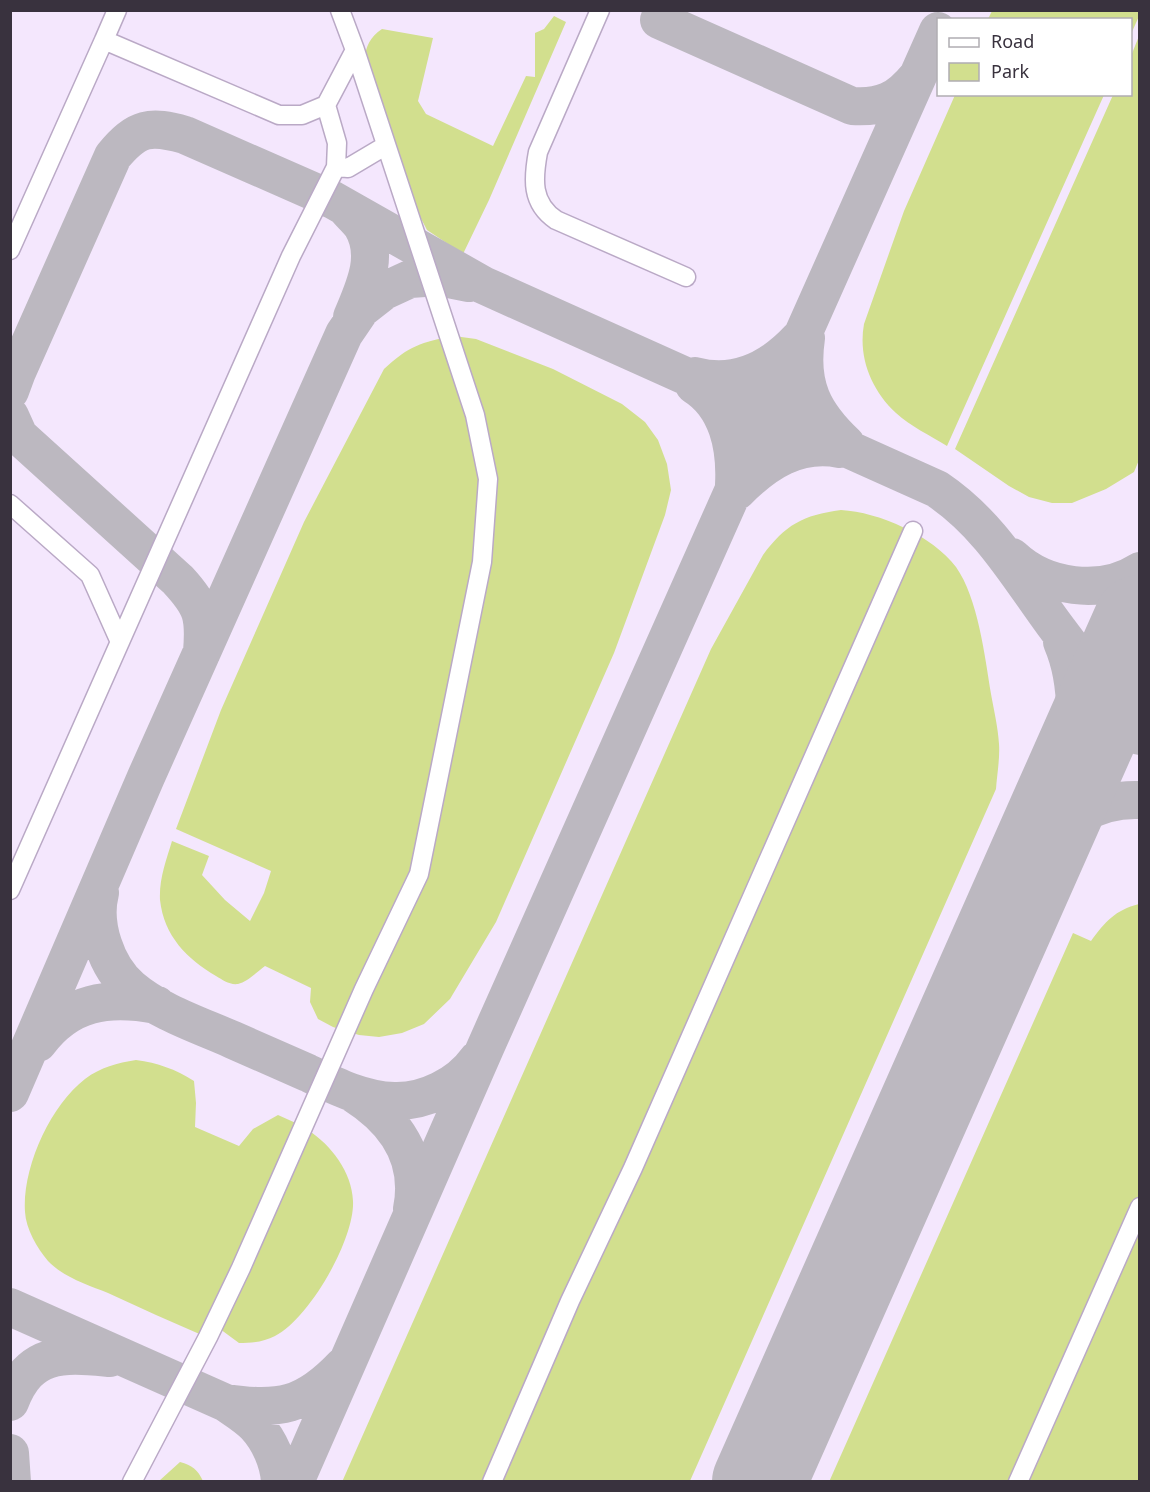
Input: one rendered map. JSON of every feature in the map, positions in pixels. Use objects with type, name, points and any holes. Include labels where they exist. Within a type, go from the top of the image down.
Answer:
[{"type":"lane","points":[[10,250],[117,10]]},
{"type":"lane","points":[[132,1482],[208,1337],[241,1268],[364,989],[419,874],[482,561],[488,479],[475,415],[340,10]]},
{"type":"lane","points":[[600,10],[538,152],[534,174],[539,202],[546,213],[556,220],[686,277]]},
{"type":"lane","points":[[104,39],[279,115],[302,115],[326,105],[355,50]]},
{"type":"lane","points":[[10,890],[291,256],[336,167],[337,143],[326,105]]},
{"type":"lane","points":[[336,167],[348,168],[385,146]]},
{"type":"lane","points":[[10,504],[90,575],[120,642]]},
{"type":"lane","points":[[492,1482],[570,1301],[633,1168],[913,531]]},
{"type":"lane","points":[[1018,1482],[1140,1207]]},
{"type":"shaded area","points":[[10,11],[1139,11],[1139,1481],[11,1481]]},
{"type":"green space","points":[[1139,10],[1140,14],[1132,32],[1132,18],[988,18],[992,11]]},
{"type":"green space","points":[[554,16],[566,22],[489,200],[463,254],[427,230],[414,205],[364,60],[367,46],[374,35],[382,29],[433,38],[418,101],[426,114],[493,146],[526,76],[535,77],[535,33],[544,29]]},
{"type":"green space","points":[[1139,36],[1139,460],[1134,472],[1106,489],[1072,503],[1052,503],[1029,497],[1009,486],[955,449],[1113,96],[1132,96],[1132,54]]},
{"type":"green space","points":[[955,96],[1104,96],[947,446],[908,422],[887,404],[873,383],[865,361],[864,324],[904,211]]},
{"type":"green space","points":[[454,336],[476,339],[553,369],[622,404],[645,422],[658,440],[667,464],[671,490],[665,515],[614,653],[496,922],[450,999],[424,1024],[402,1033],[379,1037],[359,1035],[333,1027],[318,1019],[310,1002],[311,988],[265,966],[245,981],[235,984],[224,981],[196,962],[179,945],[166,925],[160,900],[163,870],[172,841],[209,856],[202,875],[225,900],[250,921],[264,893],[271,871],[176,829],[221,710],[304,522],[384,369],[416,346]]},
{"type":"green space","points":[[841,510],[872,515],[920,536],[946,556],[964,580],[980,628],[997,725],[999,761],[996,789],[690,1481],[342,1482],[711,649],[763,555],[779,536],[805,519]]},
{"type":"green space","points":[[1139,904],[1139,1481],[829,1482],[1073,933],[1091,941],[1111,918]]},
{"type":"green space","points":[[136,1060],[166,1067],[194,1081],[195,1127],[239,1146],[253,1129],[278,1115],[298,1124],[204,1336],[61,1272],[48,1261],[40,1250],[30,1232],[26,1218],[25,1195],[33,1158],[60,1105],[85,1079],[97,1071]]},
{"type":"green space","points":[[308,1130],[332,1151],[349,1180],[353,1201],[352,1217],[346,1236],[328,1276],[302,1313],[288,1327],[266,1340],[239,1343],[220,1329]]},
{"type":"green space","points":[[180,1462],[194,1468],[203,1481],[159,1481]]},
{"type":"taxiway","points":[[659,20],[852,106],[872,106],[889,101],[903,92],[917,77]]},
{"type":"taxiway","points":[[295,1482],[486,1046],[937,33]]},
{"type":"taxiway","points":[[10,391],[113,156],[129,139],[145,131],[162,130],[185,135],[333,200],[483,285],[937,489],[972,518],[1001,551],[1140,736]]},
{"type":"taxiway","points":[[346,208],[362,226],[370,249],[368,272],[352,317]]},
{"type":"taxiway","points":[[10,1093],[146,777],[344,334],[361,309],[384,291],[410,279],[439,277],[469,283]]},
{"type":"taxiway","points":[[806,338],[805,370],[811,397],[825,421],[846,444]]},
{"type":"taxiway","points":[[695,376],[710,379],[739,377],[777,359],[799,339]]},
{"type":"taxiway","points":[[694,385],[715,404],[728,429],[733,457],[734,485]]},
{"type":"taxiway","points":[[10,416],[19,436],[186,589],[200,612],[203,629],[202,652]]},
{"type":"taxiway","points":[[737,491],[759,471],[784,456],[810,448],[840,449]]},
{"type":"taxiway","points":[[1012,557],[1025,568],[1040,576],[1074,585],[1108,584],[1140,571]]},
{"type":"taxiway","points":[[1062,642],[1072,676],[1075,712],[1068,784]]},
{"type":"taxiway","points":[[1127,651],[1127,691],[1136,724]]},
{"type":"taxiway","points":[[1036,855],[1058,832],[1081,814],[1108,803],[1140,800]]},
{"type":"taxiway","points":[[100,893],[98,905],[100,931],[114,969],[142,997],[180,1017],[339,1087],[383,1100],[406,1101],[429,1095],[461,1077],[477,1060]]},
{"type":"taxiway","points":[[38,1043],[63,1018],[91,1005],[122,1001],[157,1005]]},
{"type":"taxiway","points":[[354,1094],[382,1116],[402,1142],[413,1173],[412,1209]]},
{"type":"taxiway","points":[[10,1307],[226,1403],[256,1426],[265,1438],[275,1459],[280,1482]]},
{"type":"taxiway","points":[[10,1402],[18,1385],[38,1364],[63,1356],[110,1358]]},
{"type":"taxiway","points":[[226,1403],[261,1406],[290,1403],[316,1390],[343,1366]]},
{"type":"taxiway","points":[[10,1453],[12,1482]]},
{"type":"runway","points":[[759,1482],[1140,622]]}]
